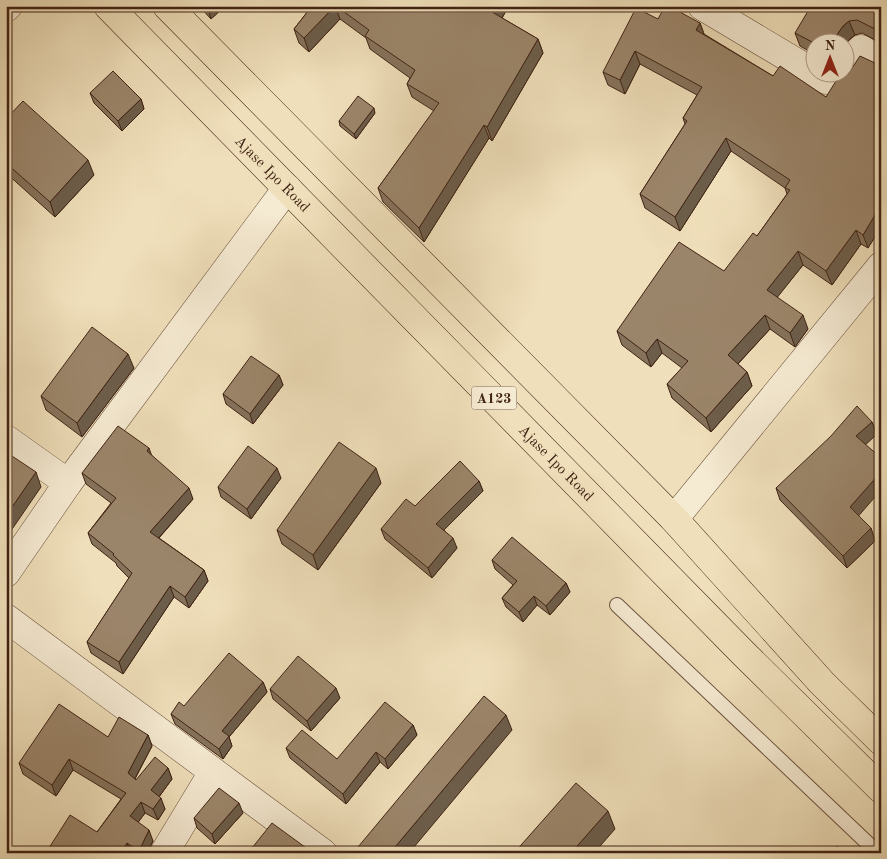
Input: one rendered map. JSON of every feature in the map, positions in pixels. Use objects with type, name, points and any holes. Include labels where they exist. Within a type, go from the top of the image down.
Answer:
[{"type":"highway","name":"Ajase Ipo Road","points":[[108,6],[737,646],[881,789]]},
{"type":"highway","name":"A123","points":[[167,6],[674,519],[822,683],[881,741]]},
{"type":"street","points":[[702,6],[826,80],[840,79],[861,48],[881,61]]},
{"type":"street","points":[[6,573],[68,483],[287,188]]},
{"type":"street","points":[[674,519],[881,266]]},
{"type":"street","points":[[6,439],[68,483]]},
{"type":"street","points":[[6,618],[323,853]]},
{"type":"street","points":[[164,853],[213,772]]},
{"type":"lane","points":[[617,605],[878,853]]},
{"type":"building","points":[[312,6],[335,6],[304,38],[294,29]]},
{"type":"building","points":[[336,6],[496,6],[492,12],[538,39],[487,127],[484,125],[419,228],[378,188],[439,103],[407,84],[415,70],[365,36],[369,30]]},
{"type":"building","points":[[665,6],[669,6],[700,23],[696,30],[773,76],[780,66],[826,97],[835,82],[854,82],[854,65],[860,56],[875,63],[881,61],[881,205],[863,235],[856,230],[826,271],[798,251],[767,290],[803,315],[790,333],[765,315],[728,355],[747,372],[706,418],[667,384],[688,361],[657,339],[646,353],[617,331],[679,242],[724,271],[753,233],[757,236],[790,190],[785,188],[790,180],[726,138],[675,217],[640,194],[687,121],[683,118],[702,87],[635,51],[620,80],[603,72],[636,8],[658,19]]},
{"type":"building","points":[[811,6],[881,6],[881,32],[857,20],[849,21],[839,32],[804,32],[804,38],[795,33]]},
{"type":"building","points":[[113,71],[141,99],[118,121],[90,93]]},
{"type":"building","points":[[358,96],[374,108],[354,134],[339,121]]},
{"type":"building","points":[[23,101],[88,160],[50,202],[6,163],[6,119]]},
{"type":"building","points":[[92,327],[128,354],[77,423],[41,396]]},
{"type":"building","points":[[251,356],[279,375],[250,414],[223,394]]},
{"type":"building","points":[[857,406],[872,422],[856,436],[881,458],[881,472],[850,507],[871,528],[843,556],[776,488],[831,436]]},
{"type":"building","points":[[118,426],[149,448],[147,451],[189,488],[150,532],[204,570],[185,597],[170,586],[119,662],[87,642],[132,573],[114,554],[88,533],[116,498],[82,473]]},
{"type":"building","points":[[339,442],[376,468],[313,555],[277,530]]},
{"type":"building","points":[[248,446],[277,468],[247,509],[218,487]]},
{"type":"building","points":[[6,452],[36,472],[6,516]]},
{"type":"building","points":[[460,461],[479,481],[436,524],[453,538],[428,568],[381,529],[406,499],[415,506]]},
{"type":"building","points":[[512,537],[566,583],[546,606],[534,596],[519,612],[502,598],[517,581],[492,560]]},
{"type":"building","points":[[229,653],[263,682],[222,731],[229,736],[219,749],[171,714],[179,702],[184,706]]},
{"type":"building","points":[[298,656],[336,688],[307,721],[270,689]]},
{"type":"building","points":[[484,696],[506,715],[390,853],[353,853]]},
{"type":"building","points":[[385,702],[413,725],[385,759],[376,752],[343,794],[286,748],[302,730],[337,759]]},
{"type":"building","points":[[59,704],[108,737],[119,717],[148,735],[128,773],[136,780],[155,757],[168,768],[151,790],[161,798],[153,809],[141,802],[130,816],[149,830],[139,851],[127,843],[121,853],[57,853],[49,848],[70,815],[97,832],[126,793],[69,759],[52,785],[19,763]]},
{"type":"building","points":[[576,783],[608,811],[571,853],[514,853]]},
{"type":"building","points":[[219,788],[239,803],[212,834],[194,818]]},
{"type":"building","points":[[272,823],[309,850],[307,853],[248,853]]},
{"type":"building","points":[[837,846],[843,853],[831,853]]}]
